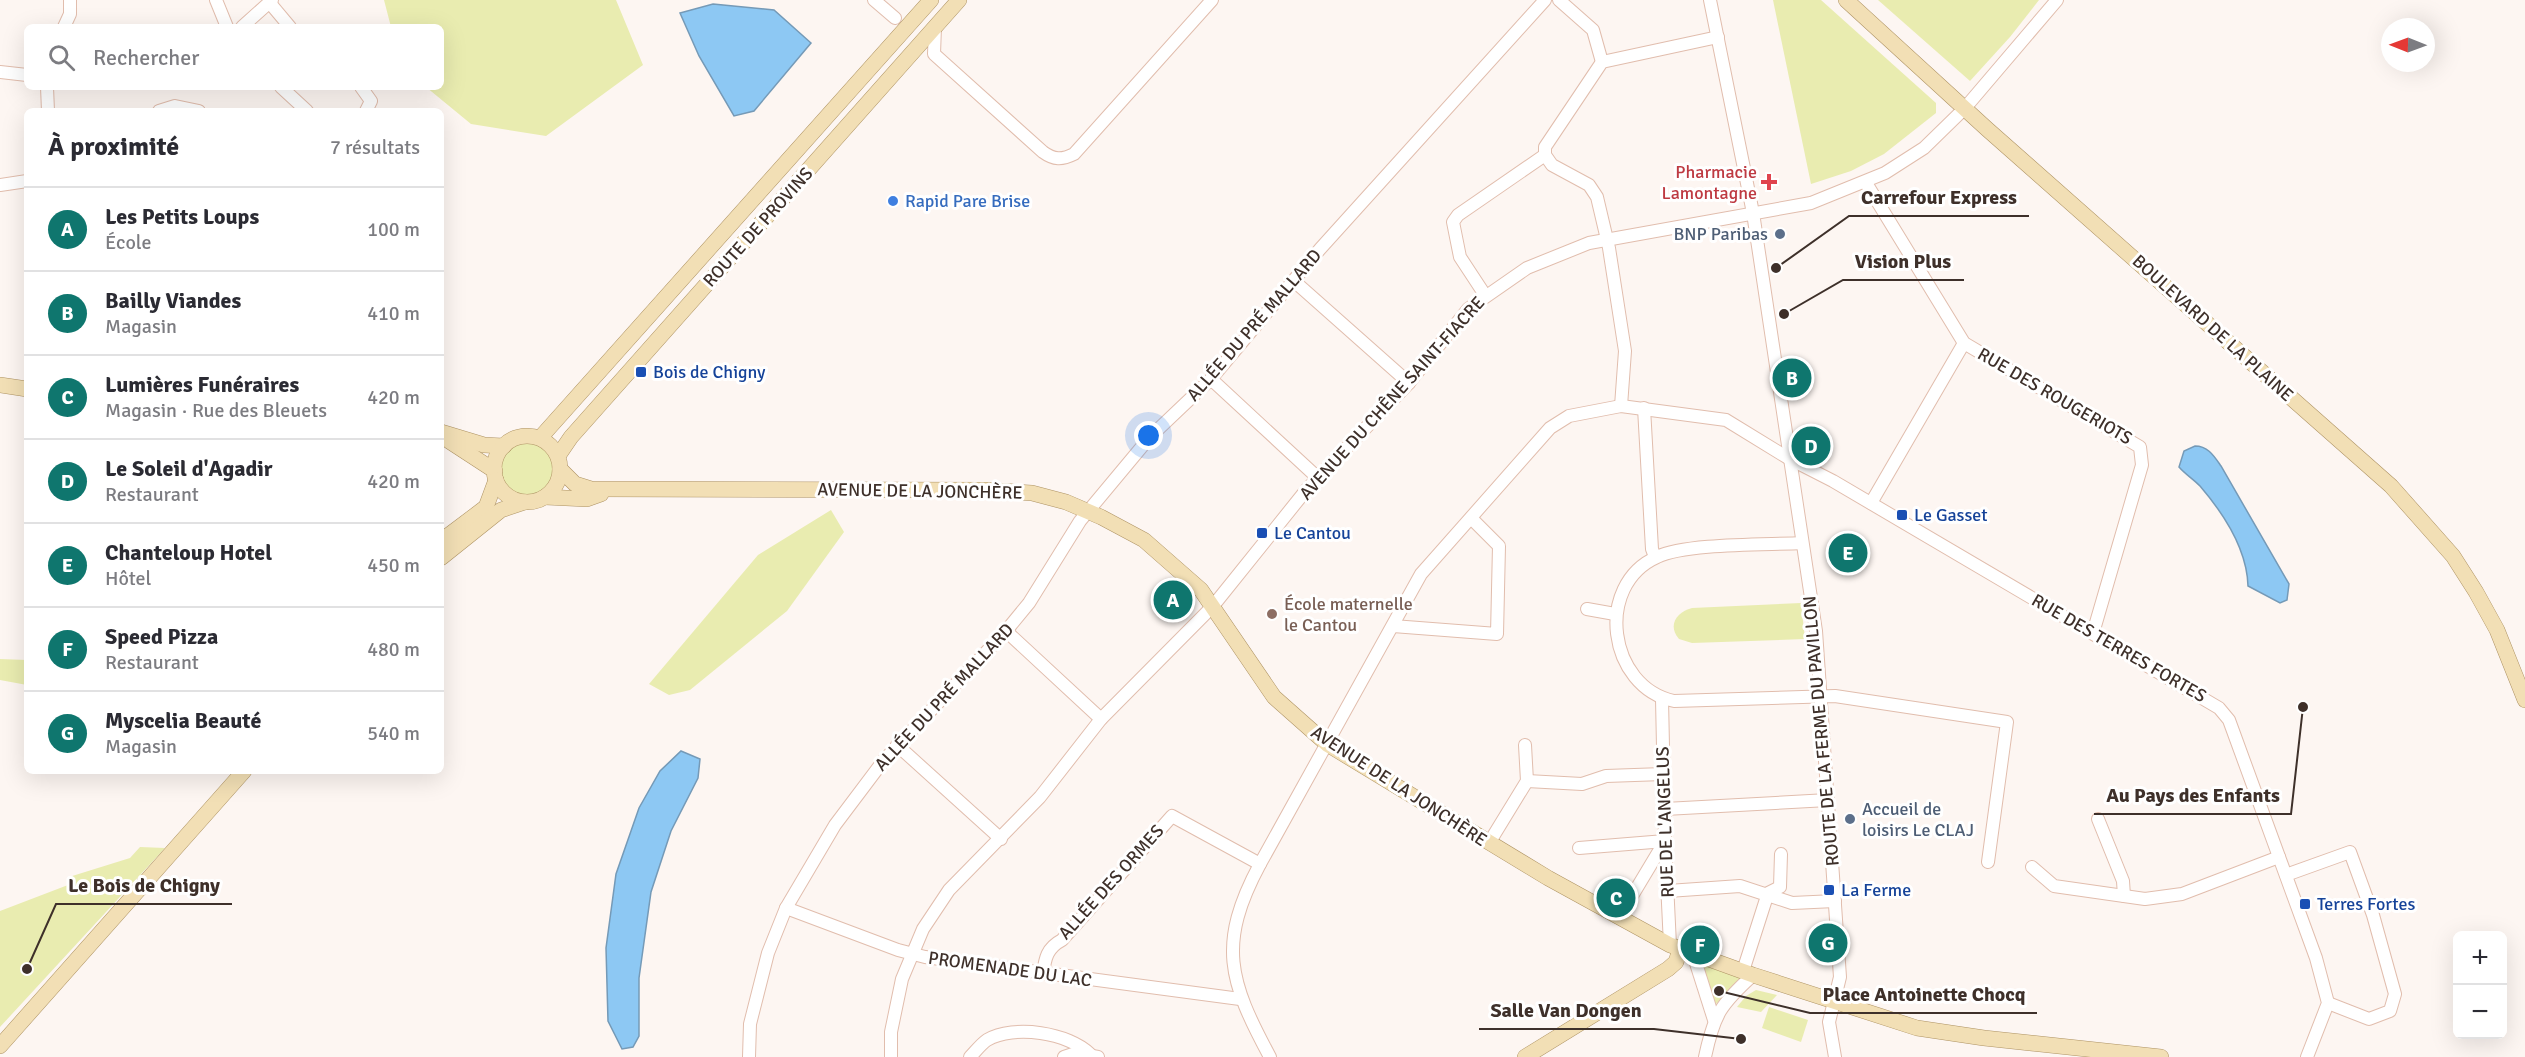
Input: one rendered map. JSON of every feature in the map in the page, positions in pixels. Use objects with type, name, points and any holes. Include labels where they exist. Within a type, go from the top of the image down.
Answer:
[{"type":"main road","name":"ROUTE DE PROVINS","points":[[540,438],[931,0]]},
{"type":"main road","name":"ROUTE DE PROVINS","points":[[559,463],[579,429],[959,0]]},
{"type":"main road","name":"BOULEVARD DE LA PLAINE","points":[[1846,0],[2391,486],[2453,556],[2476,592],[2497,630],[2525,700]]},
{"type":"main road","points":[[0,385],[24,389]]},
{"type":"main road","points":[[444,435],[484,445],[504,446]]},
{"type":"main road","points":[[444,436],[496,476],[507,495],[526,502]]},
{"type":"main road","points":[[444,539],[486,507],[496,476],[495,462],[504,446],[521,436],[540,438],[554,449],[559,463],[558,480],[545,497]]},
{"type":"main road","name":"AVENUE DE LA JONCHÈRE","points":[[559,463],[580,487],[986,490],[1032,493],[1087,512],[1144,540],[1174,564],[1213,606],[1274,697],[1327,744],[1590,903],[1620,916],[1681,949],[1917,1028],[1984,1038],[2161,1057]]},
{"type":"main road","points":[[444,556],[501,510],[545,497],[587,499],[621,488]]},
{"type":"main road","points":[[0,1046],[241,774]]},
{"type":"main road","points":[[1526,1057],[1668,969],[1676,962],[1681,949]]},
{"type":"street","points":[[65,24],[70,14],[70,0]]},
{"type":"street","points":[[216,0],[226,24]]},
{"type":"street","points":[[874,0],[895,18]]},
{"type":"street","points":[[909,57],[934,54],[1043,152],[1054,159],[1062,159],[1074,154],[1212,0]]},
{"type":"street","name":"ALLÉE DU PRÉ MALLARD","points":[[749,1057],[750,1024],[759,984],[786,908],[834,825],[897,746],[1006,632],[1029,603],[1047,570],[1087,512],[1150,438],[1211,380],[1294,281],[1545,0]]},
{"type":"street","points":[[1559,0],[1593,30],[1602,62]]},
{"type":"street","name":"ROUTE DE LA FERME DU PAVILLON","points":[[1710,0],[1753,213],[1788,458],[1816,631],[1840,977],[1829,1022],[1835,1057]]},
{"type":"street","name":"AVENUE DU CHÊNE SAINT-FIACRE","points":[[891,1057],[891,1032],[896,1004],[911,954],[923,929],[949,890],[1001,840],[1040,797],[1101,719],[1213,606],[1330,462],[1409,383],[1468,309],[1527,268],[1547,258],[1606,239],[1811,202],[1866,183],[1924,148],[1965,108],[2057,0]]},
{"type":"street","points":[[245,24],[271,1],[288,24]]},
{"type":"street","points":[[895,18],[920,12]]},
{"type":"street","points":[[893,44],[895,18]]},
{"type":"street","points":[[934,54],[935,27]]},
{"type":"street","points":[[1621,406],[1625,351],[1597,197],[1588,185],[1552,165],[1545,155],[1545,147],[1602,62],[1718,37]]},
{"type":"street","points":[[0,72],[24,75]]},
{"type":"street","points":[[47,90],[48,108]]},
{"type":"street","points":[[284,90],[304,108]]},
{"type":"street","points":[[362,90],[371,101],[368,108]]},
{"type":"street","points":[[169,108],[176,106],[185,108]]},
{"type":"street","points":[[1485,295],[1460,257],[1453,222],[1458,215],[1545,155]]},
{"type":"street","points":[[0,185],[24,181]]},
{"type":"street","name":"RUE DES ROUGERIOTS","points":[[1866,183],[1964,343],[2137,444],[2141,450],[2142,465],[2093,633]]},
{"type":"street","points":[[1294,281],[1409,383]]},
{"type":"street","points":[[1871,503],[1964,343]]},
{"type":"street","points":[[1211,380],[1318,478]]},
{"type":"street","name":"RUE DES TERRES FORTES","points":[[1265,1055],[1240,999],[1232,947],[1243,896],[1260,864],[1421,574],[1550,429],[1569,416],[1621,406],[1726,420],[2219,708],[2229,720],[2316,958],[2328,1003]]},
{"type":"street","points":[[1644,408],[1652,549],[1655,557]]},
{"type":"street","points":[[1393,626],[1497,634],[1499,546],[1471,518]]},
{"type":"street","points":[[1802,543],[1684,550],[1655,557],[1635,576],[1622,596],[1615,614],[1618,645],[1626,666],[1647,688],[1662,699],[1684,701],[1822,696],[2007,722],[1988,862]]},
{"type":"street","points":[[1587,609],[1615,614]]},
{"type":"street","points":[[1006,632],[1101,719]]},
{"type":"street","name":"RUE DE L'ANGELUS","points":[[1662,699],[1668,891],[1681,949],[1714,1020]]},
{"type":"street","points":[[1489,843],[1527,781],[1525,744]]},
{"type":"street","points":[[897,746],[1001,840]]},
{"type":"street","points":[[1527,781],[1582,784],[1606,776],[1664,774]]},
{"type":"street","points":[[1665,809],[1828,800]]},
{"type":"street","name":"ALLÉE DES ORMES","points":[[1043,974],[1045,956],[1052,945],[1062,940],[1172,816],[1260,864]]},
{"type":"street","points":[[2098,819],[2123,881],[2124,896]]},
{"type":"street","points":[[1579,848],[1665,841]]},
{"type":"street","points":[[1620,916],[1665,841]]},
{"type":"street","points":[[2286,875],[2350,852],[2373,915],[2395,994],[2390,1011],[2370,1019],[2328,1003],[2307,1057]]},
{"type":"street","points":[[1705,1057],[1714,1020],[1748,973],[1768,893],[1780,887],[1781,854]]},
{"type":"street","points":[[2032,867],[2054,886],[2124,896],[2166,898],[2279,857]]},
{"type":"street","points":[[1668,891],[1740,886],[1768,893],[1792,903],[1835,901]]},
{"type":"street","name":"PROMENADE DU LAC","points":[[786,908],[911,954],[1043,974],[1240,999]]},
{"type":"street","points":[[970,1057],[988,1040],[1020,1032],[1052,1035],[1082,1046],[1094,1055]]},
{"type":"street","points":[[1064,1057],[1094,1055]]},
{"type":"green space","points":[[384,0],[616,0],[643,65],[546,136],[471,124],[430,90],[444,90],[444,24],[390,24]]},
{"type":"green space","points":[[1773,0],[1821,0],[1936,103],[1936,113],[1884,154],[1851,171],[1811,184]]},
{"type":"green space","points":[[1878,0],[2039,0],[2010,37],[1970,81]]},
{"type":"green space","points":[[522,443],[532,443],[542,447],[550,455],[554,470],[550,485],[542,493],[532,497],[522,497],[512,493],[504,485],[500,475],[500,465],[504,455],[512,447]]},
{"type":"green space","points":[[831,510],[844,532],[787,611],[690,690],[669,695],[649,684],[758,555]]},
{"type":"green space","points":[[1801,603],[1805,639],[1692,643],[1679,639],[1675,634],[1675,620],[1692,608]]},
{"type":"green space","points":[[0,659],[24,660],[24,684],[0,680]]},
{"type":"green space","points":[[140,847],[165,848],[0,1027],[0,911],[68,885],[69,877],[130,858]]},
{"type":"green space","points":[[1700,960],[1739,976],[1739,982],[1716,1004],[1713,1003]]},
{"type":"green space","points":[[1756,990],[1777,995],[1761,1012],[1737,1007],[1746,996]]},
{"type":"green space","points":[[1769,1007],[1808,1020],[1801,1042],[1762,1028]]},
{"type":"water","points":[[713,4],[774,10],[811,43],[754,111],[734,116],[699,56],[680,13]]},
{"type":"water","points":[[2195,446],[2207,450],[2221,466],[2289,584],[2287,600],[2280,603],[2248,586],[2247,572],[2233,533],[2200,486],[2179,467],[2184,451]]},
{"type":"water","points":[[681,751],[700,759],[698,778],[671,831],[651,892],[639,978],[639,1036],[633,1047],[622,1049],[608,1021],[606,948],[616,874],[639,808],[660,771]]},
{"type":"place","name":"Pharmacie Lamontagne","points":[[1769,182]]},
{"type":"place","name":"Rapid Pare Brise","points":[[893,201]]},
{"type":"place","name":"BNP Paribas","points":[[1780,234]]},
{"type":"place","name":"Carrefour Express","points":[[1776,268]]},
{"type":"place","name":"Vision Plus","points":[[1784,314]]},
{"type":"place","name":"Bois de Chigny","points":[[641,372]]},
{"type":"place","name":"Bailly Viandes","points":[[1792,378]]},
{"type":"place","name":"Le Soleil d'Agadir","points":[[1811,446]]},
{"type":"place","name":"Le Gasset","points":[[1902,515]]},
{"type":"place","name":"Le Cantou","points":[[1262,533]]},
{"type":"place","name":"Chanteloup Hotel","points":[[1848,553]]},
{"type":"place","name":"Les Petits Loups","points":[[1173,600]]},
{"type":"place","name":"École maternelle le Cantou","points":[[1272,614]]},
{"type":"place","name":"Au Pays des Enfants","points":[[2303,707]]},
{"type":"place","name":"Accueil de loisirs Le CLAJ","points":[[1850,819]]},
{"type":"place","name":"La Ferme","points":[[1829,890]]},
{"type":"place","name":"Lumières Funéraires","points":[[1616,898]]},
{"type":"place","name":"Terres Fortes","points":[[2305,904]]},
{"type":"place","name":"Myscelia Beauté","points":[[1828,943]]},
{"type":"place","name":"Speed Pizza","points":[[1700,945]]},
{"type":"place","name":"Le Bois de Chigny","points":[[27,969]]},
{"type":"place","name":"Place Antoinette Chocq","points":[[1719,991]]},
{"type":"place","name":"Salle Van Dongen","points":[[1741,1039]]}]
